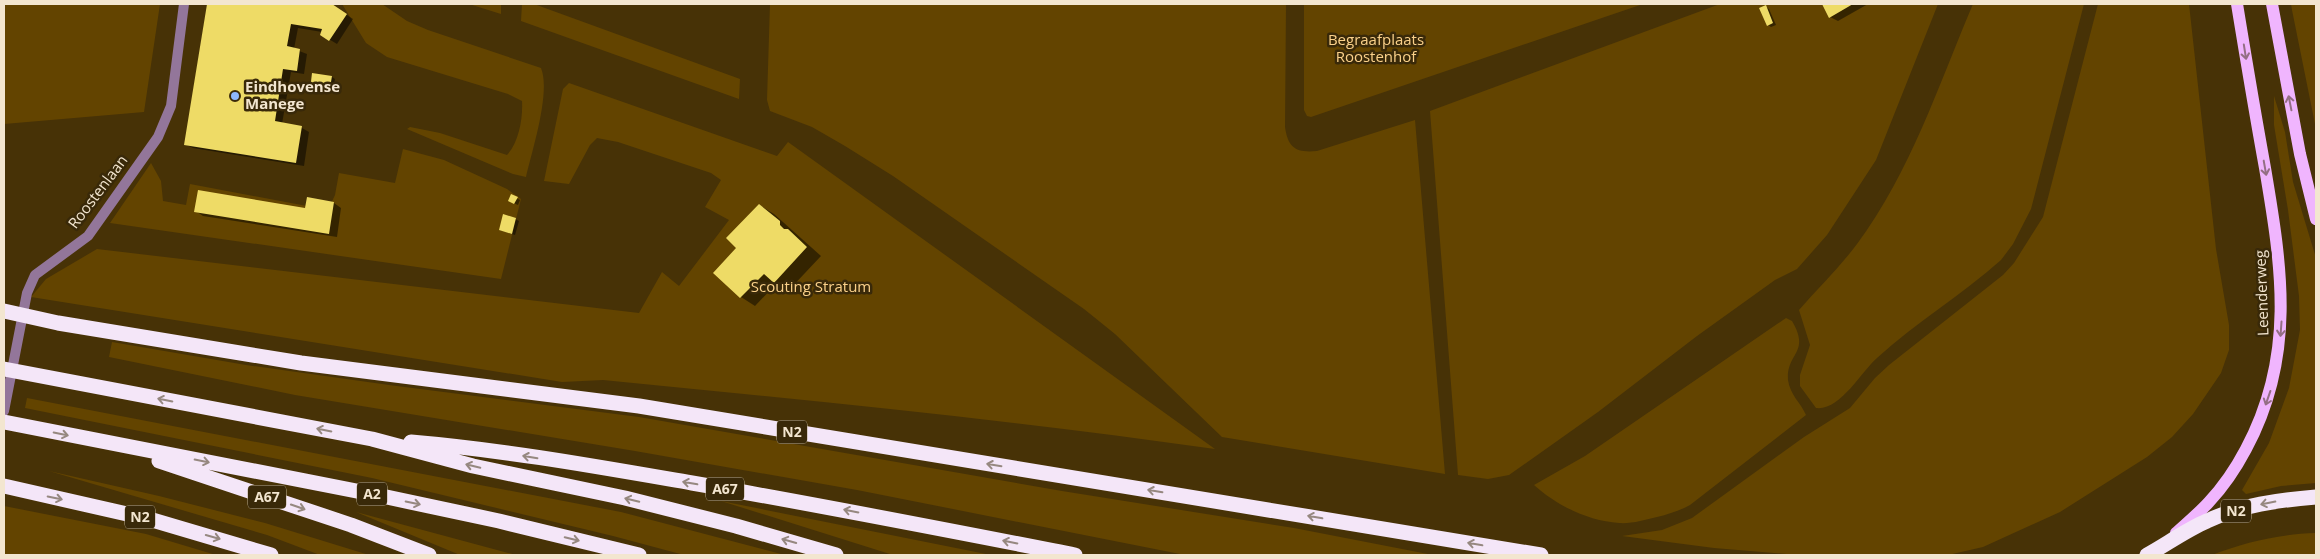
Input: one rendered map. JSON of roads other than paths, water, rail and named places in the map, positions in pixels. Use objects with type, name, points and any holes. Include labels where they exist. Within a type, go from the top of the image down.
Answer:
[{"type":"highway","name":"N2","points":[[4,311],[301,363],[638,406],[1541,555]]},
{"type":"highway","points":[[4,369],[372,439],[473,466],[625,498],[736,526],[836,555]]},
{"type":"highway","name":"A2","points":[[4,422],[392,498],[499,521],[639,555]]},
{"type":"highway","name":"A67","points":[[372,439],[462,446],[631,472],[851,511],[1075,555]]},
{"type":"highway","name":"A67","points":[[103,442],[351,525],[429,555]]},
{"type":"highway","name":"N2","points":[[6,487],[149,519],[271,555]]},
{"type":"highway","name":"N2","points":[[2147,555],[2208,520],[2274,502],[2316,497]]},
{"type":"main road","name":"Leenderweg","points":[[2162,546],[2210,502],[2228,478],[2258,424],[2268,399],[2277,364],[2281,319],[2281,282],[2276,236],[2237,4]]},
{"type":"main road","points":[[2272,4],[2300,154],[2316,219]]},
{"type":"street","name":"Roostenlaan","points":[[4,411],[27,294],[35,275],[88,236],[158,137],[171,106],[184,4]]},
{"type":"place","name":"Eindhovense Manege","points":[[235,96]]},
{"type":"park label","name":"Begraafplaats Roostenhof","points":[[1376,48]]},
{"type":"park label","name":"Scouting Stratum","points":[[811,287]]}]
